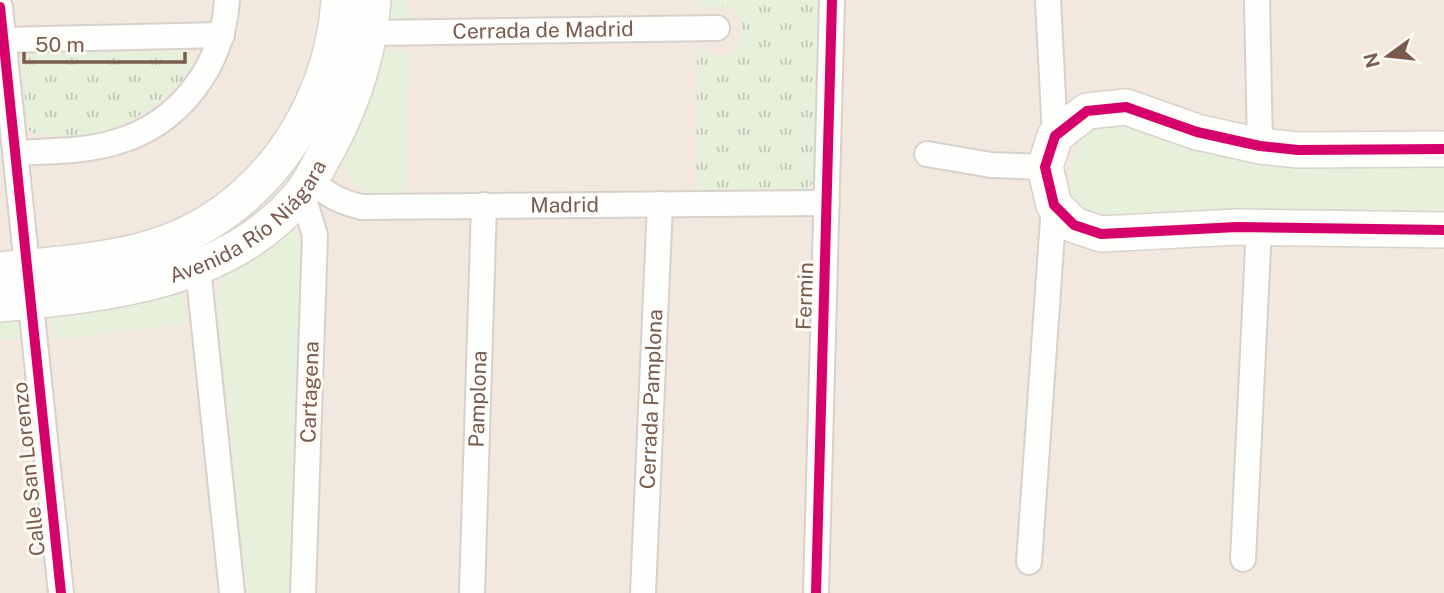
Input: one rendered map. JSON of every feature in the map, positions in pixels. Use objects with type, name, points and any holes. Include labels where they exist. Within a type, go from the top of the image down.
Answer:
[{"type":"street","points":[[15,153],[79,149],[115,143],[139,134],[170,113],[198,86],[222,35],[227,0]]},
{"type":"street","name":"Avenida Río Niágara","points":[[13,269],[91,260],[148,249],[189,233],[224,212],[259,183],[295,139],[328,68],[338,26],[340,0]]},
{"type":"street","name":"Fermin","points":[[816,593],[832,0]]},
{"type":"street","points":[[1029,562],[1054,205],[1050,151],[1048,0]]},
{"type":"street","points":[[1257,0],[1260,146]]},
{"type":"street","name":"Calle San Lorenzo","points":[[0,7],[15,153],[15,303],[61,593]]},
{"type":"street","name":"Avenida Río Niágara","points":[[15,303],[96,294],[157,282],[198,268],[242,244],[306,186],[345,118],[358,84],[372,17]]},
{"type":"street","name":"Cerrada de Madrid","points":[[372,17],[717,28]]},
{"type":"street","points":[[3,40],[222,35]]},
{"type":"street","points":[[927,154],[991,165],[1050,151],[1087,111],[1126,107],[1197,132],[1260,146],[1298,150],[1444,149]]},
{"type":"street","name":"Madrid","points":[[306,186],[343,203],[362,206],[827,203]]},
{"type":"street","name":"Cartagena","points":[[303,593],[315,235],[306,186]]},
{"type":"street","name":"Cerrada Pamplona","points":[[643,593],[660,204]]},
{"type":"street","name":"Pamplona","points":[[472,593],[484,205]]},
{"type":"street","points":[[1054,205],[1074,225],[1101,234],[1259,227],[1444,230]]},
{"type":"street","points":[[1243,559],[1259,227]]},
{"type":"street","points":[[198,268],[232,593]]},
{"type":"shaded area","points":[[0,0],[1444,0],[1444,593],[0,593]]},
{"type":"green space","points":[[385,0],[408,0],[409,20],[392,21],[385,13]]},
{"type":"green space","points":[[698,0],[819,0],[815,181],[805,190],[696,191],[697,48],[719,57],[727,56],[734,52],[741,37],[740,14],[720,6],[698,11]]},
{"type":"green space","points":[[188,50],[193,69],[152,106],[122,124],[106,130],[69,136],[42,135],[28,130],[22,66],[32,53]]},
{"type":"green space","points":[[388,50],[409,50],[407,192],[368,193],[348,174],[345,156],[363,114],[381,57]]},
{"type":"green space","points":[[1111,114],[1444,158],[1444,225],[1101,228],[1075,213],[1071,173],[1075,154],[1084,136]]},
{"type":"green space","points":[[290,230],[297,234],[302,243],[290,593],[247,593],[217,298],[225,273]]},
{"type":"green space","points":[[170,291],[181,294],[188,324],[54,339],[52,319],[59,311]]},
{"type":"green space","points":[[12,317],[18,323],[19,339],[0,341],[0,318]]},
{"type":"cycle path","points":[[816,593],[832,0]]},
{"type":"cycle path","points":[[0,7],[61,593]]},
{"type":"cycle path","points":[[1444,149],[1298,150],[1260,146],[1197,132],[1126,107],[1087,111],[1055,136],[1045,167],[1054,205],[1074,225],[1101,234],[1237,227],[1444,230]]}]
